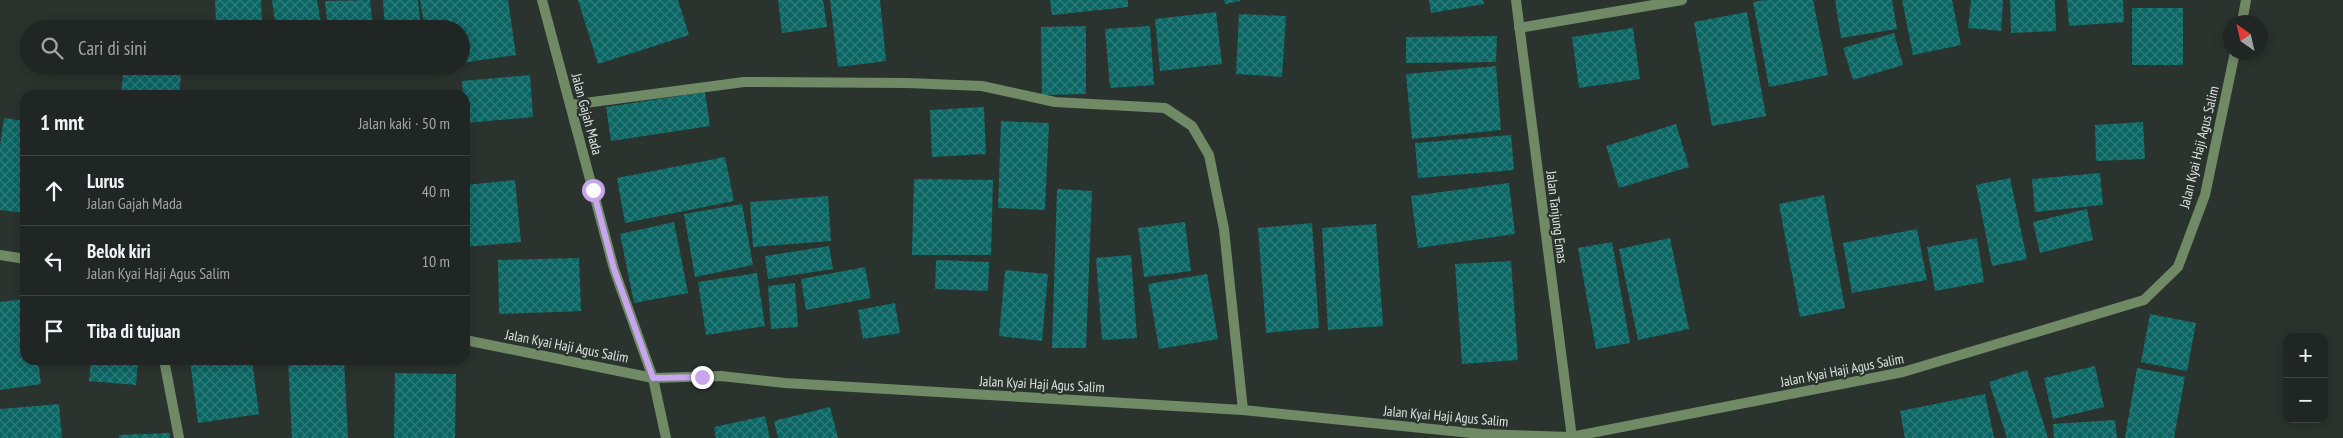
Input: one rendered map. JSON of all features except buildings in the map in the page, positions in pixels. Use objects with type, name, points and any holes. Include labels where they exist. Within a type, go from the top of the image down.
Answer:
[{"type":"street","name":"Jalan Gajah Mada","points":[[542,0],[614,269],[653,378],[666,438]]},
{"type":"street","name":"Jalan Tanjung Emas","points":[[1516,0],[1571,437]]},
{"type":"street","points":[[1519,28],[1682,0]]},
{"type":"street","points":[[2243,15],[2246,0]]},
{"type":"street","name":"Jalan Kyai Haji Agus Salim","points":[[470,341],[653,378],[721,376],[785,383],[1243,410],[1481,434],[1571,437],[1903,372],[2144,300],[2178,267],[2205,196],[2233,60]]},
{"type":"street","points":[[570,106],[753,82],[907,83],[982,86],[1055,102],[1165,108],[1192,126],[1209,155],[1224,229],[1243,410]]},
{"type":"street","points":[[0,255],[20,259]]},
{"type":"street","points":[[165,365],[179,438]]},
{"type":"route","points":[[593,190],[614,269],[653,378],[702,377]]}]
